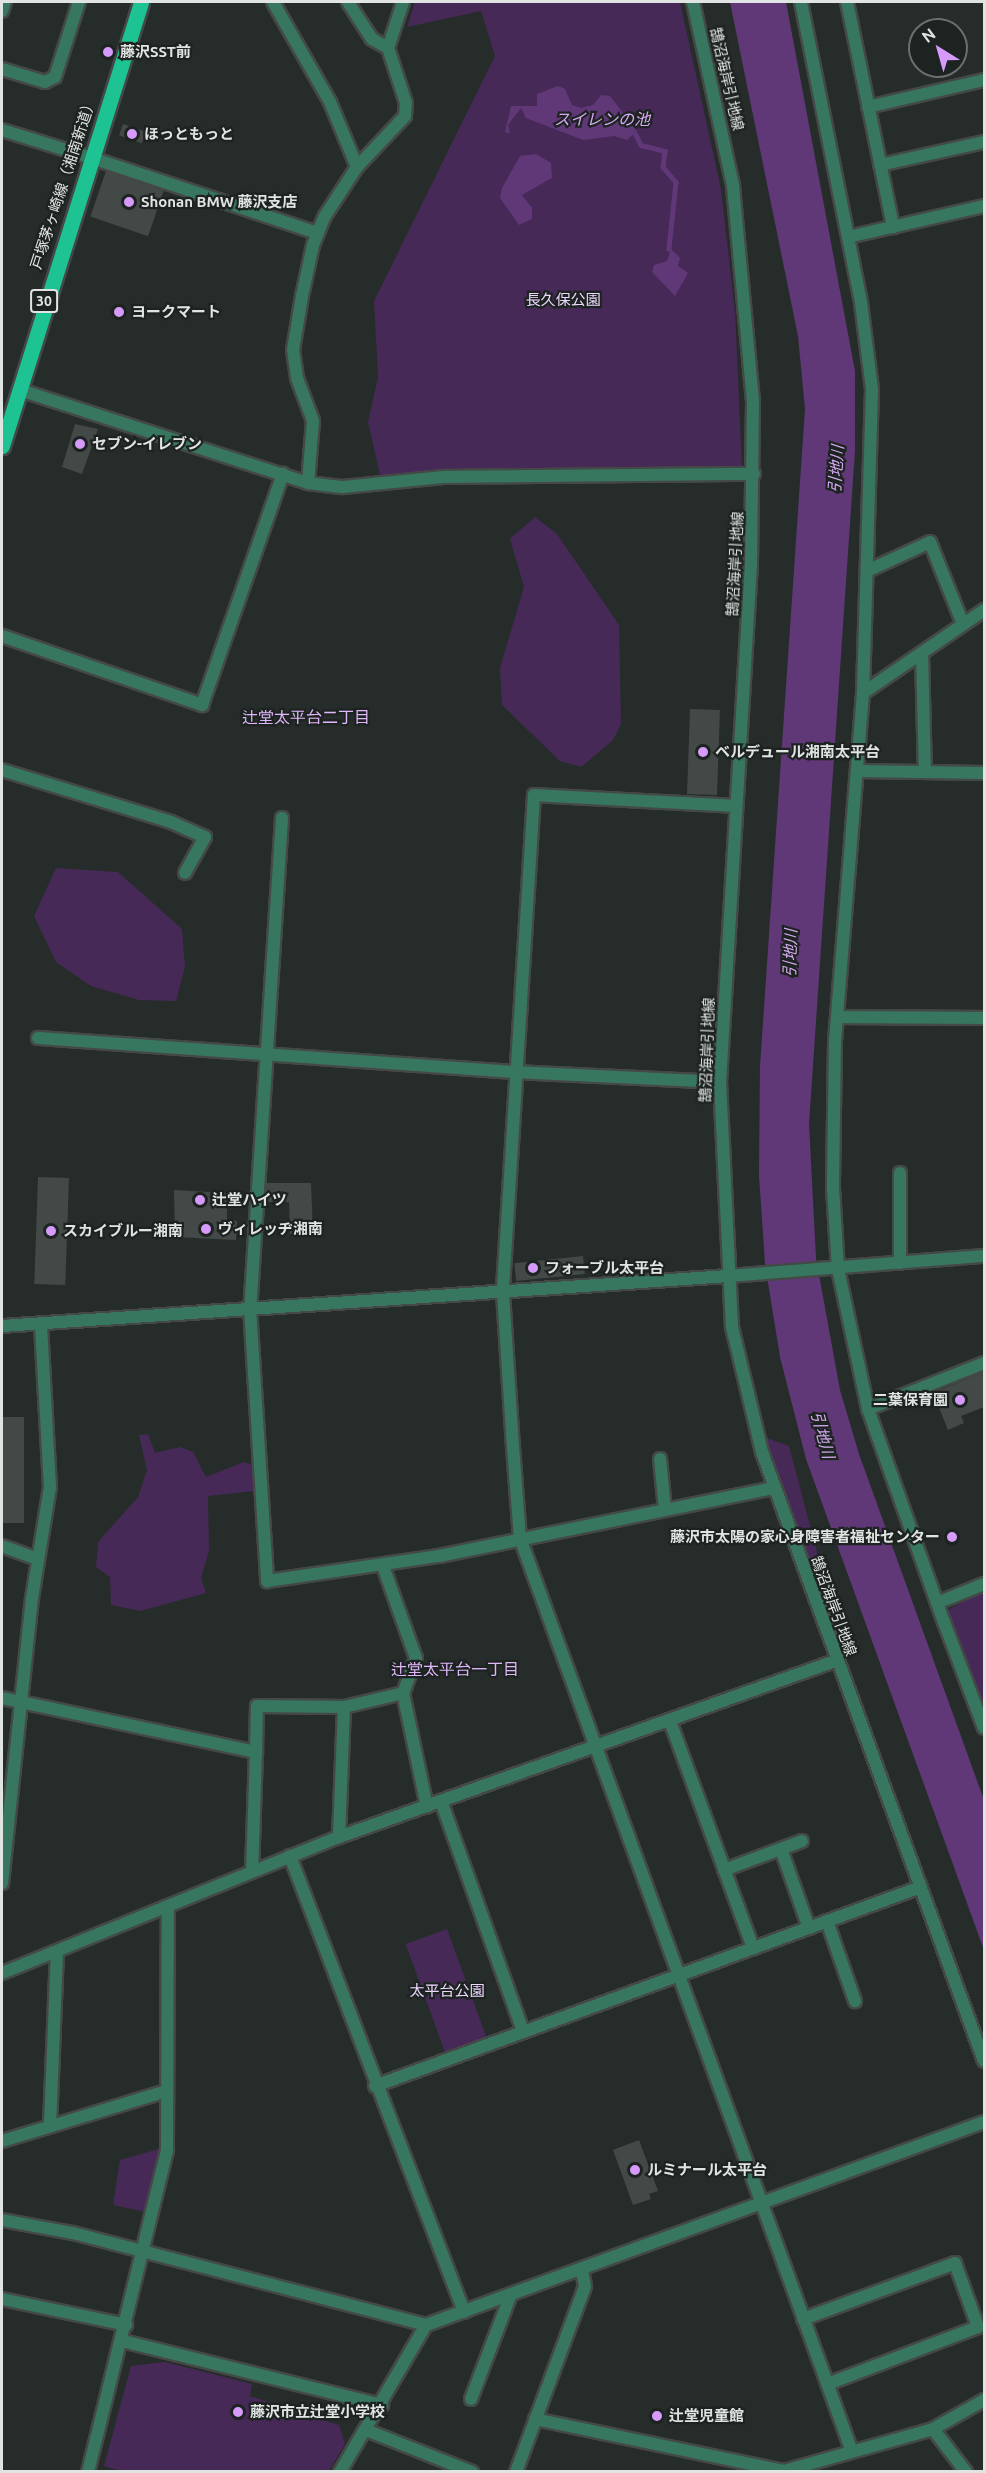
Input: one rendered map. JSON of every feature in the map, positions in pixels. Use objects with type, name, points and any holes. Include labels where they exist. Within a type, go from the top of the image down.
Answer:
[{"type":"main road","name":"戸塚茅ヶ崎線（湘南新道）","points":[[2,446],[89,157],[141,2]]},
{"type":"street","points":[[2,11],[5,2]]},
{"type":"street","points":[[2,69],[45,82],[55,78],[79,2]]},
{"type":"street","points":[[273,2],[330,102],[357,167]]},
{"type":"street","points":[[348,2],[372,39],[388,48]]},
{"type":"street","points":[[308,483],[313,422],[297,378],[293,350],[318,233],[357,167],[405,116],[406,103],[388,48],[404,2]]},
{"type":"street","name":"鵠沼海岸引地線","points":[[693,2],[725,137],[741,240],[751,354],[754,474],[720,1082],[728,1276],[741,1378],[774,1488],[984,2061]]},
{"type":"street","points":[[801,2],[849,237],[870,354],[863,693],[837,1017],[833,1188],[838,1269],[868,1409],[984,1728]]},
{"type":"street","points":[[847,2],[893,227]]},
{"type":"street","points":[[868,106],[984,80]]},
{"type":"street","points":[[2,130],[318,233]]},
{"type":"street","points":[[880,165],[984,142]]},
{"type":"street","points":[[849,237],[984,206]]},
{"type":"street","points":[[20,390],[308,483],[343,487],[444,477],[754,474]]},
{"type":"street","points":[[2,636],[202,705],[283,474]]},
{"type":"street","points":[[867,571],[930,542],[963,624]]},
{"type":"street","points":[[863,693],[984,610]]},
{"type":"street","points":[[922,653],[925,772]]},
{"type":"street","points":[[2,770],[171,822],[205,837],[185,873]]},
{"type":"street","points":[[857,771],[984,773]]},
{"type":"street","points":[[736,806],[534,795],[503,1293],[520,1538],[851,2449]]},
{"type":"street","points":[[282,818],[250,1308],[267,1581],[383,1566],[774,1488]]},
{"type":"street","points":[[837,1017],[984,1018]]},
{"type":"street","points":[[38,1038],[515,1072],[720,1082]]},
{"type":"street","points":[[900,1173],[900,1263]]},
{"type":"street","points":[[2,1326],[815,1271],[984,1256]]},
{"type":"street","points":[[2,1883],[24,1703],[38,1559],[50,1487],[41,1324]]},
{"type":"street","points":[[868,1409],[984,1363]]},
{"type":"street","points":[[660,1459],[665,1509]]},
{"type":"street","points":[[2,1546],[38,1559]]},
{"type":"street","points":[[383,1566],[416,1658],[403,1694],[427,1807]]},
{"type":"street","points":[[937,1603],[984,1584]]},
{"type":"street","points":[[2,1973],[339,1837],[838,1660]]},
{"type":"street","points":[[252,1871],[257,1707],[344,1707],[403,1694]]},
{"type":"street","points":[[2,1698],[256,1752]]},
{"type":"street","points":[[339,1837],[344,1707]]},
{"type":"street","points":[[670,1721],[753,1948]]},
{"type":"street","points":[[441,1802],[523,2031]]},
{"type":"street","points":[[724,1870],[802,1841]]},
{"type":"street","points":[[781,1849],[808,1928]]},
{"type":"street","points":[[290,1856],[375,2085],[464,2312]]},
{"type":"street","points":[[375,2085],[921,1887]]},
{"type":"street","points":[[88,2472],[123,2341],[167,2151],[168,1906]]},
{"type":"street","points":[[827,1921],[855,2001]]},
{"type":"street","points":[[50,2126],[57,1952]]},
{"type":"street","points":[[2,2141],[167,2091]]},
{"type":"street","points":[[2,2220],[73,2233],[144,2255],[426,2325],[510,2297],[984,2122]]},
{"type":"street","points":[[803,2319],[955,2263],[978,2327],[827,2384]]},
{"type":"street","points":[[516,2472],[585,2286],[582,2270]]},
{"type":"street","points":[[471,2399],[510,2297]]},
{"type":"street","points":[[2,2299],[126,2325]]},
{"type":"street","points":[[340,2472],[382,2406],[426,2325]]},
{"type":"street","points":[[123,2341],[382,2406]]},
{"type":"street","points":[[535,2419],[784,2471],[851,2449],[933,2429],[984,2400]]},
{"type":"street","points":[[933,2429],[966,2472]]},
{"type":"street","points":[[366,2430],[472,2472]]},
{"type":"green space","name":"長久保公園","points":[[415,2],[680,2],[721,189],[735,311],[742,469],[483,469],[380,475],[368,422],[378,377],[374,301],[495,56],[481,11],[407,27]]},
{"type":"green space","points":[[535,517],[557,534],[619,625],[621,724],[613,740],[581,767],[560,761],[502,705],[500,668],[524,587],[510,539]]},
{"type":"green space","points":[[56,868],[118,872],[182,929],[185,967],[176,1001],[139,1000],[91,986],[56,962],[34,916]]},
{"type":"green space","points":[[148,1434],[155,1453],[180,1447],[193,1452],[206,1477],[244,1462],[253,1465],[254,1491],[208,1496],[209,1551],[201,1578],[206,1593],[140,1611],[111,1605],[110,1577],[96,1567],[98,1542],[138,1497],[147,1470],[139,1435]]},
{"type":"green space","points":[[758,1435],[789,1446],[820,1563],[801,1561]]},
{"type":"green space","points":[[984,1590],[984,1714],[946,1611]]},
{"type":"green space","name":"太平台公園","points":[[447,1929],[487,2038],[445,2053],[406,1944]]},
{"type":"green space","points":[[162,2148],[146,2212],[113,2205],[120,2160]]},
{"type":"green space","name":"藤沢市立辻堂小学校","points":[[165,2362],[252,2384],[250,2396],[339,2425],[345,2444],[329,2471],[124,2472],[104,2466],[131,2366]]},
{"type":"water","name":"引地川","points":[[730,2],[786,2],[855,371],[855,450],[809,1124],[816,1258],[840,1390],[859,1454],[984,1800],[984,1950],[806,1459],[780,1357],[765,1264],[759,1175],[760,1066],[805,409],[798,336]]},
{"type":"water","name":"スイレンの池","points":[[558,86],[565,89],[572,105],[581,108],[593,105],[601,95],[610,96],[637,131],[627,140],[614,136],[583,140],[526,118],[521,108],[508,125],[510,133],[505,132],[511,106],[537,106],[537,94]]},
{"type":"water","points":[[536,154],[551,163],[552,178],[522,195],[532,208],[532,219],[519,225],[500,198],[502,188],[520,156]]},
{"type":"water","points":[[671,249],[680,258],[678,266],[688,273],[675,296],[652,272],[654,265],[667,261]]},
{"type":"building","name":"ほっともっと","points":[[123,124],[146,132],[142,143],[119,135]]},
{"type":"building","name":"Shonan BMW 藤沢支店","points":[[106,171],[164,191],[148,236],[90,216]]},
{"type":"building","name":"セブン-イレブン","points":[[75,424],[98,429],[82,474],[62,467]]},
{"type":"building","name":"ベルデュール湘南太平台","points":[[690,709],[720,710],[717,795],[687,794]]},
{"type":"building","name":"スカイブルー湘南","points":[[38,1177],[69,1178],[65,1285],[34,1284]]},
{"type":"building","points":[[266,1183],[311,1183],[313,1233],[290,1234],[289,1202],[265,1202]]},
{"type":"building","points":[[174,1190],[227,1193],[227,1220],[237,1221],[236,1240],[175,1237]]},
{"type":"building","points":[[583,1256],[585,1274],[516,1281],[514,1263]]},
{"type":"building","name":"二葉保育園","points":[[984,1372],[984,1407],[961,1416],[964,1423],[948,1430],[933,1393]]},
{"type":"building","points":[[2,1417],[24,1417],[24,1523],[2,1523]]},
{"type":"building","name":"ルミナール太平台","points":[[639,2140],[658,2191],[649,2194],[651,2199],[633,2205],[613,2150]]},
{"type":"waterway","points":[[635,133],[641,145],[665,151],[663,167],[676,182],[669,249]]},
{"type":"place","name":"藤沢SST前","points":[[108,52]]},
{"type":"place","name":"ほっともっと","points":[[132,134]]},
{"type":"place","name":"Shonan BMW 藤沢支店","points":[[129,202]]},
{"type":"place","name":"ヨークマート","points":[[119,312]]},
{"type":"place","name":"セブン-イレブン","points":[[80,444]]},
{"type":"place","name":"ベルデュール湘南太平台","points":[[703,752]]},
{"type":"place","name":"辻堂ハイツ","points":[[200,1200]]},
{"type":"place","name":"ヴィレッヂ湘南","points":[[206,1229]]},
{"type":"place","name":"スカイブルー湘南","points":[[51,1231]]},
{"type":"place","name":"フォーブル太平台","points":[[533,1268]]},
{"type":"place","name":"二葉保育園","points":[[960,1400]]},
{"type":"place","name":"藤沢市太陽の家心身障害者福祉センター","points":[[952,1537]]},
{"type":"place","name":"ルミナール太平台","points":[[635,2170]]},
{"type":"place","name":"藤沢市立辻堂小学校","points":[[238,2412]]},
{"type":"place","name":"辻堂児童館","points":[[657,2416]]},
{"type":"district","name":"辻堂太平台二丁目","points":[[306,717]]},
{"type":"district","name":"辻堂太平台一丁目","points":[[455,1669]]}]
